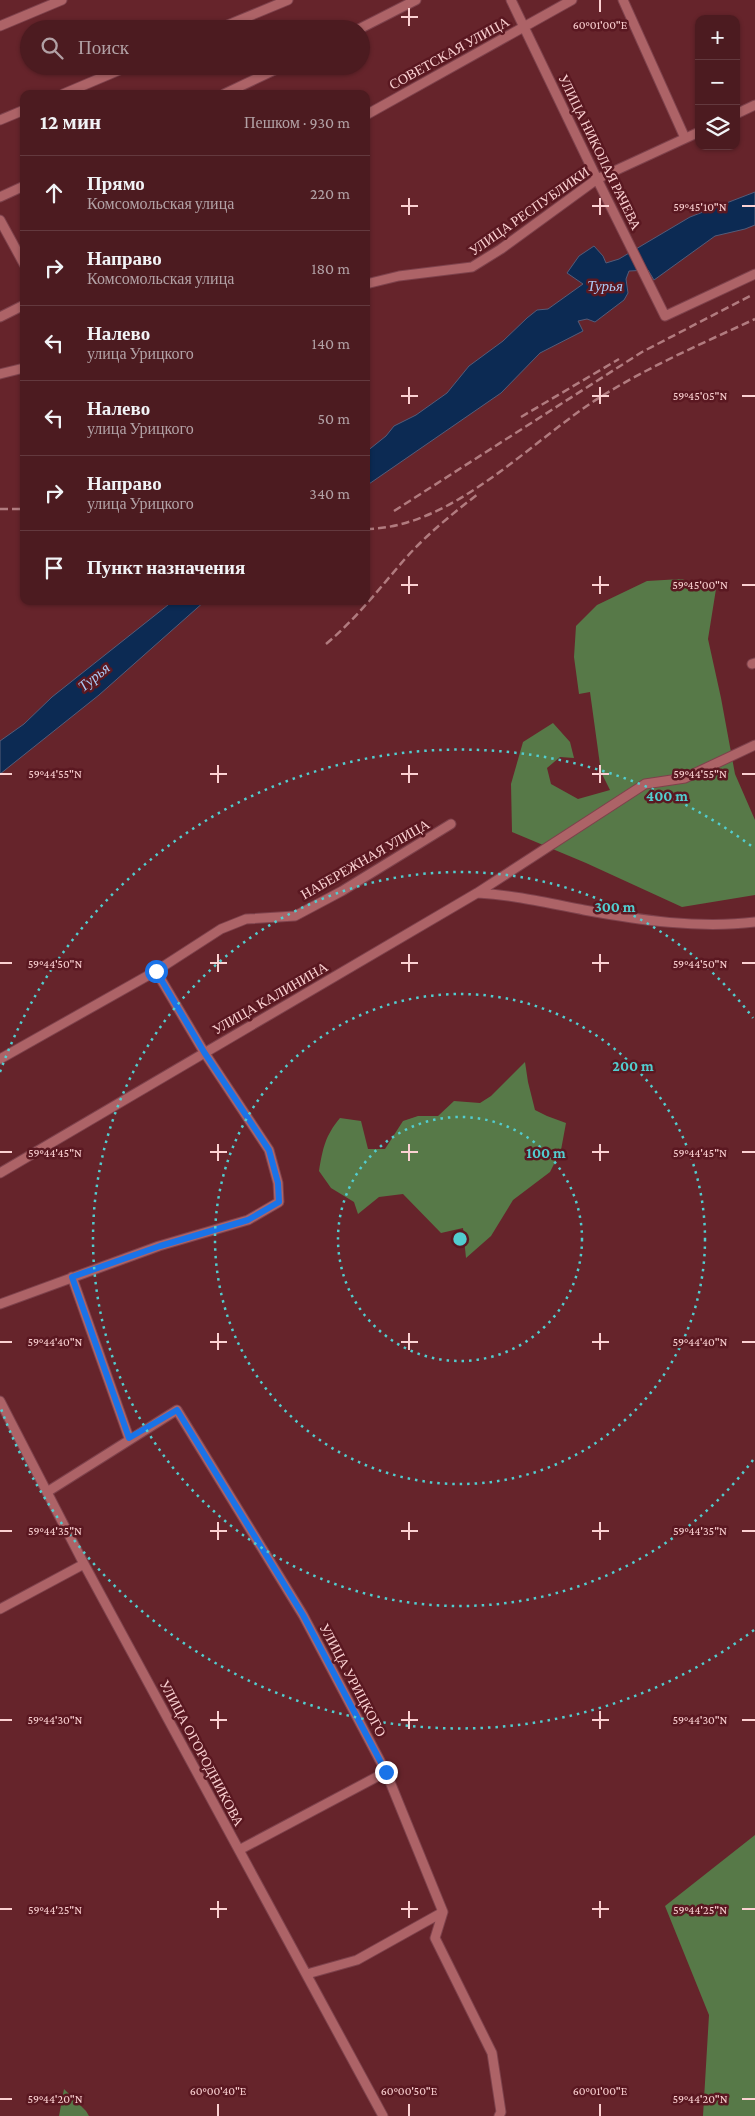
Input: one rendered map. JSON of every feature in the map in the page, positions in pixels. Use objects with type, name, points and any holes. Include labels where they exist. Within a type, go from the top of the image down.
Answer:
[{"type":"street","points":[[0,26],[62,0]]},
{"type":"street","points":[[240,20],[288,0]]},
{"type":"street","points":[[370,23],[416,0]]},
{"type":"street","name":"УЛИЦА НИКОЛАЯ РАЧЕВА","points":[[511,0],[665,316],[755,274]]},
{"type":"street","name":"СОВЕТСКАЯ УЛИЦА","points":[[370,113],[572,0]]},
{"type":"street","points":[[624,0],[685,138]]},
{"type":"street","points":[[72,90],[108,75]]},
{"type":"street","points":[[232,90],[264,75]]},
{"type":"street","points":[[740,112],[755,105]]},
{"type":"street","points":[[0,120],[20,112]]},
{"type":"street","name":"УЛИЦА РЕСПУБЛИКИ","points":[[370,283],[399,276],[472,267],[501,249],[597,179],[695,134]]},
{"type":"street","points":[[0,196],[20,188]]},
{"type":"street","points":[[0,220],[20,257]]},
{"type":"street","points":[[0,317],[20,306]]},
{"type":"street","points":[[0,374],[20,369]]},
{"type":"street","name":"УЛИЦА КАЛИНИНА","points":[[0,1173],[477,893],[645,784],[686,778],[755,745]]},
{"type":"street","name":"НАБЕРЕЖНАЯ УЛИЦА","points":[[0,1060],[156,971],[222,929],[246,919],[295,916],[342,891],[451,824]]},
{"type":"street","points":[[477,893],[500,894],[648,919],[733,925],[755,922]]},
{"type":"street","points":[[0,1304],[160,1246],[248,1220],[279,1202],[278,1183],[269,1150],[204,1052],[156,971]]},
{"type":"street","points":[[72,1277],[129,1438]]},
{"type":"street","name":"УЛИЦА ОГОРОДНИКОВА","points":[[0,1401],[84,1564],[383,2116]]},
{"type":"street","name":"УЛИЦА УРИЦКОГО","points":[[47,1492],[129,1438],[177,1410],[303,1615],[386,1772],[443,1912]]},
{"type":"street","points":[[0,1609],[84,1564]]},
{"type":"street","points":[[239,1850],[386,1772]]},
{"type":"street","points":[[306,1974],[357,1960],[443,1912]]},
{"type":"street","points":[[443,1912],[435,1938],[492,2053],[501,2112],[499,2116]]},
{"type":"green space","points":[[681,579],[716,589],[708,639],[735,774],[755,820],[755,895],[682,907],[586,863],[512,832],[511,784],[523,742],[553,723],[570,742],[574,758],[560,757],[547,768],[551,784],[578,799],[610,790],[601,772],[590,692],[579,694],[574,657],[576,626],[597,605],[647,581]]},
{"type":"green space","points":[[525,1062],[535,1110],[566,1123],[561,1150],[550,1172],[513,1200],[491,1236],[466,1258],[463,1228],[441,1233],[403,1194],[379,1197],[358,1214],[354,1202],[331,1188],[319,1171],[325,1143],[340,1118],[361,1121],[368,1149],[385,1149],[403,1121],[418,1116],[438,1116],[454,1101],[480,1103],[491,1096]]},
{"type":"green space","points":[[755,1835],[755,2116],[703,2116],[709,2015],[665,1906]]},
{"type":"green space","points":[[64,2089],[86,2111],[89,2116],[59,2116]]},
{"type":"water","name":"Турья","points":[[755,192],[755,225],[715,236],[654,280],[648,270],[629,271],[626,279],[628,293],[624,300],[595,322],[587,319],[578,321],[583,331],[540,353],[501,393],[370,483],[370,449],[386,436],[394,426],[416,415],[447,393],[469,366],[503,341],[537,310],[548,309],[583,284],[567,273],[579,256],[594,246],[603,256],[606,263],[619,259],[690,217]]},
{"type":"water","name":"Турья","points":[[168,605],[200,605],[99,695],[0,774],[0,741],[24,724],[52,697]]},
{"type":"railway","points":[[394,511],[642,352],[750,296]]},
{"type":"railway","points":[[370,528],[398,525],[430,514],[461,498],[490,479],[575,414],[620,385],[696,346],[755,319]]},
{"type":"railway","points":[[521,417],[619,359]]},
{"type":"railway","points":[[370,600],[421,542],[478,494]]},
{"type":"railway","points":[[0,509],[20,509]]},
{"type":"railway","points":[[326,644],[365,605]]},
{"type":"route","points":[[156,971],[204,1052],[250,1118],[269,1150],[278,1183],[279,1202],[248,1220],[160,1246],[72,1277],[129,1438],[177,1410],[303,1615],[386,1772]]}]
